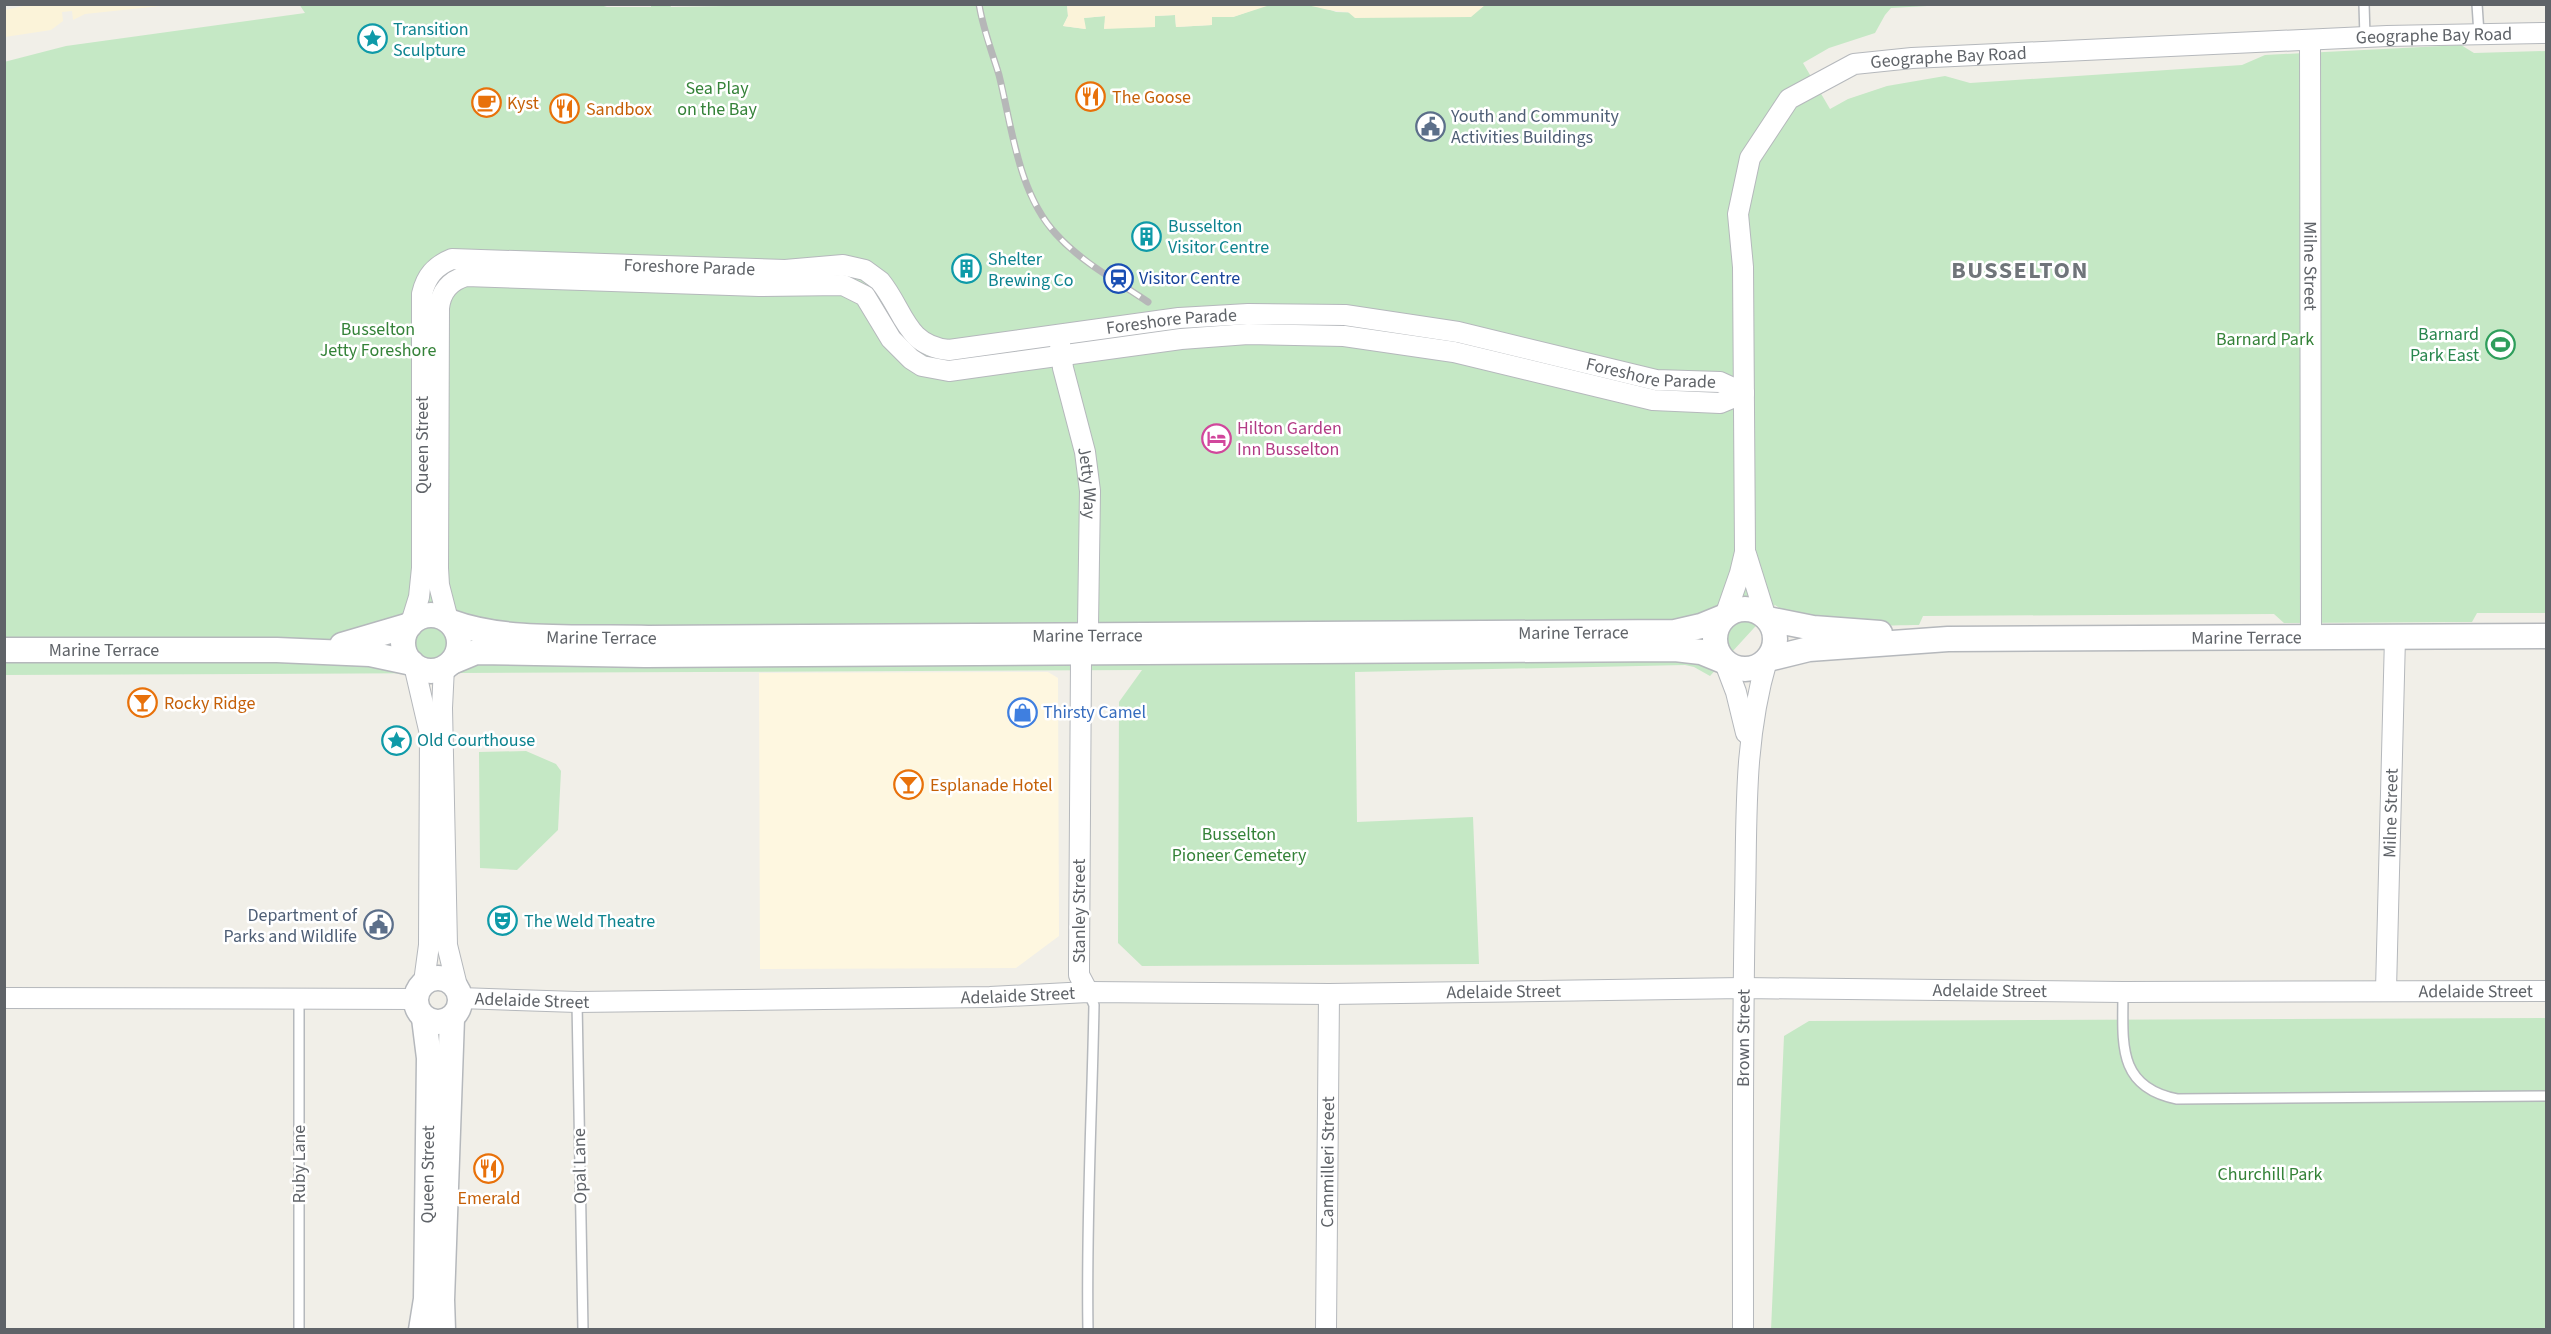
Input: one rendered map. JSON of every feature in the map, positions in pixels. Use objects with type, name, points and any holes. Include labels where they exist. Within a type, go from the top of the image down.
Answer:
[{"type":"street","name":"Geographe Bay Road","points":[[1724,616],[1735,589],[1745,552],[1743,267],[1738,214],[1750,159],[1789,99],[1854,64],[1912,58],[2365,37],[2547,33]]},
{"type":"street","name":"Milne Street","points":[[2310,40],[2311,638]]},
{"type":"street","name":"Foreshore Parade","points":[[434,269],[452,259],[785,270],[843,265],[865,270],[880,281],[908,328],[922,342],[931,347],[949,350],[1218,315],[1345,315],[1458,332],[1656,380],[1720,382],[1744,393]]},
{"type":"street","name":"Queen Street","points":[[410,624],[419,597],[422,568],[422,294],[428,276],[434,269]]},
{"type":"street","name":"Foreshore Parade","points":[[447,286],[459,278],[474,275],[759,286],[843,285],[865,296],[899,350],[922,366],[949,371],[1220,335],[1344,336],[1454,352],[1653,400],[1720,403],[1744,393]]},
{"type":"street","name":"Queen Street","points":[[447,286],[442,293],[439,308],[438,568],[439,585],[449,621]]},
{"type":"street","name":"Jetty Way","points":[[1059,335],[1081,435],[1090,491],[1085,643]]},
{"type":"street","name":"Geographe Bay Road","points":[[1745,552],[1767,618]]},
{"type":"street","points":[[1742,609],[1759,612],[1767,618],[1772,626],[1775,643],[1767,659],[1751,669],[1742,670],[1724,662],[1714,644],[1717,625],[1724,616],[1742,609]]},
{"type":"street","points":[[425,615],[433,615],[449,621],[455,628],[459,642],[448,665],[429,670],[413,664],[407,657],[403,644],[410,624],[425,615]]},
{"type":"street","name":"Marine Terrace","points":[[448,665],[476,652],[657,655],[1085,643],[1675,632],[1701,626],[1724,616]]},
{"type":"street","name":"Marine Terrace","points":[[1767,618],[1813,628],[1948,639]]},
{"type":"street","name":"Marine Terrace","points":[[449,621],[476,630],[505,634],[648,638],[1675,649],[1701,652],[1724,662]]},
{"type":"street","name":"Marine Terrace","points":[[277,650],[336,646],[410,624]]},
{"type":"street","name":"Marine Terrace","points":[[1767,659],[1809,649],[1948,639],[2547,636]]},
{"type":"street","name":"Milne Street","points":[[2386,990],[2395,638]]},
{"type":"street","name":"Stanley Street","points":[[1085,643],[1079,975],[1088,992]]},
{"type":"street","name":"Marine Terrace","points":[[4,650],[277,650],[370,654],[413,664]]},
{"type":"street","name":"Brown Street","points":[[1743,1329],[1743,988],[1749,745],[1756,698],[1767,659]]},
{"type":"street","name":"Brown Street","points":[[1724,662],[1736,692],[1749,745]]},
{"type":"street","name":"Queen Street","points":[[413,664],[430,734],[429,945],[421,1000],[429,1058],[426,1299],[421,1329]]},
{"type":"street","name":"Queen Street","points":[[443,1329],[442,1300],[457,1002],[447,945],[442,708],[448,665]]},
{"type":"street","points":[[431,978],[444,978],[451,982],[457,1002],[442,1023],[434,1023],[421,1000],[431,978]]},
{"type":"street","name":"Adelaide Street","points":[[457,1002],[990,997],[1088,992],[1329,994],[1743,988],[2123,992],[2547,991]]},
{"type":"street","name":"Cammilleri Street","points":[[1326,1329],[1329,994]]},
{"type":"street","points":[[4,998],[421,1000]]},
{"type":"lane","points":[[2364,4],[2365,37]]},
{"type":"lane","points":[[2477,4],[2479,34]]},
{"type":"lane","name":"Stanley Street","points":[[1088,992],[1094,1005],[1087,1215],[1088,1329]]},
{"type":"lane","points":[[2123,992],[2123,1052],[2127,1064],[2142,1084],[2164,1096],[2177,1099],[2547,1096]]},
{"type":"lane","name":"Ruby Lane","points":[[299,998],[299,1329]]},
{"type":"lane","name":"Opal Lane","points":[[577,1002],[583,1329]]},
{"type":"shaded area","name":"Esplanade Hotel","points":[[1048,672],[1058,678],[1059,936],[1016,968],[760,969],[759,673]]},
{"type":"green space","name":"Busselton Jetty Foreshore","points":[[299,4],[597,4],[607,7],[651,7],[651,4],[670,5],[671,7],[726,6],[726,4],[745,6],[1067,4],[1068,16],[1063,26],[1085,29],[1083,18],[1106,16],[1104,28],[1155,27],[1155,16],[1175,15],[1176,27],[1212,25],[1212,17],[1233,17],[1270,4],[1320,6],[1336,12],[1470,17],[1485,4],[1945,5],[1891,8],[1875,33],[1829,48],[1803,63],[1830,109],[1848,99],[1887,86],[1945,76],[1970,83],[2242,65],[2265,55],[2461,45],[2474,53],[2546,51],[2546,613],[2477,613],[2472,622],[2284,623],[2274,614],[1923,616],[1919,625],[1844,626],[1806,620],[1775,605],[1710,676],[1685,665],[1355,672],[1357,822],[1473,817],[1479,964],[1142,966],[1118,943],[1119,702],[1142,670],[5,675],[4,62],[66,46],[305,13]]},
{"type":"green space","points":[[526,751],[556,764],[561,771],[558,830],[517,870],[480,868],[479,752]]},
{"type":"green space","name":"Churchill Park","points":[[2546,1018],[2546,1329],[1771,1330],[1784,1036],[1809,1021]]},
{"type":"sand","points":[[1067,4],[1270,5],[1233,17],[1212,17],[1212,25],[1176,27],[1175,15],[1155,16],[1155,27],[1104,29],[1105,16],[1084,18],[1086,29],[1063,26],[1068,16]]},
{"type":"sand","points":[[28,5],[170,5],[85,14],[73,20],[72,11],[62,12],[63,21],[51,30],[5,37],[5,10]]},
{"type":"sand","points":[[1308,5],[1485,5],[1471,17],[1355,18],[1348,12]]},
{"type":"railway","points":[[979,4],[999,75],[1018,159],[1043,218],[1056,234],[1077,253],[1148,302]]},
{"type":"place","name":"Transition Sculpture","points":[[372,39]]},
{"type":"place","name":"The Goose","points":[[1091,97]]},
{"type":"place","name":"Kyst","points":[[486,103]]},
{"type":"place","name":"Sandbox","points":[[565,109]]},
{"type":"place","name":"Youth and Community Activities Buildings","points":[[1430,126]]},
{"type":"place","name":"Busselton Visitor Centre","points":[[1147,236]]},
{"type":"place","name":"Shelter Brewing Co","points":[[967,269]]},
{"type":"place","name":"Visitor Centre","points":[[1118,278]]},
{"type":"place","name":"Barnard Park East","points":[[2500,344]]},
{"type":"place","name":"Hilton Garden Inn Busselton","points":[[1216,438]]},
{"type":"place","name":"Rocky Ridge","points":[[143,703]]},
{"type":"place","name":"Thirsty Camel","points":[[1022,712]]},
{"type":"place","name":"Old Courthouse","points":[[396,740]]},
{"type":"place","name":"Esplanade Hotel","points":[[909,785]]},
{"type":"place","name":"The Weld Theatre","points":[[503,921]]},
{"type":"place","name":"Department of Parks and Wildlife","points":[[378,925]]},
{"type":"place","name":"Emerald","points":[[489,1169]]},
{"type":"district","name":"BUSSELTON","points":[[2020,270]]},
{"type":"park label","name":"Sea Play on the Bay","points":[[717,98]]},
{"type":"park label","name":"Barnard Park","points":[[2265,339]]},
{"type":"park label","name":"Busselton Pioneer Cemetery","points":[[1239,844]]}]
